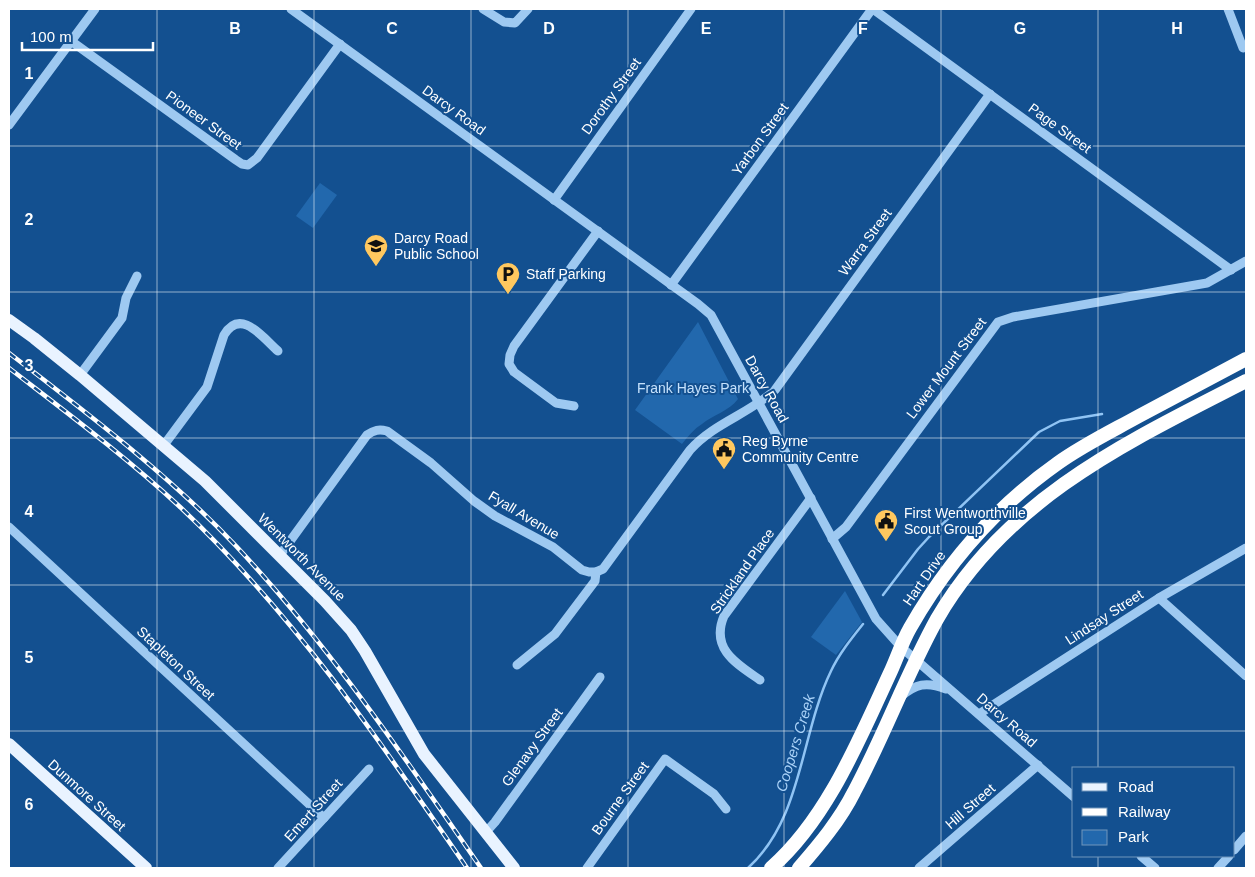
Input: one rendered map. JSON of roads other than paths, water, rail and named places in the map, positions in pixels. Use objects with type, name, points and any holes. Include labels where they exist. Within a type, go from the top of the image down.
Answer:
[{"type":"highway","name":"Hart Drive","points":[[770,868],[808,826],[829,796],[913,623],[947,571],[986,525],[1020,492],[1058,463],[1089,443],[1246,359]]},
{"type":"highway","points":[[799,868],[823,839],[854,794],[916,659],[938,618],[961,584],[990,548],[1033,506],[1070,478],[1115,450],[1246,381]]},
{"type":"main road","name":"Wentworth Avenue","points":[[9,320],[80,375],[204,481],[326,601],[351,630],[365,651],[424,754],[514,868]]},
{"type":"main road","name":"Dunmore Street","points":[[9,744],[146,868]]},
{"type":"street","points":[[9,125],[95,9]]},
{"type":"street","name":"Darcy Road","points":[[291,9],[711,315],[869,609],[883,628],[901,647],[1072,795]]},
{"type":"street","points":[[483,9],[504,22],[515,23],[528,9]]},
{"type":"street","name":"Dorothy Street","points":[[554,200],[692,9]]},
{"type":"street","name":"Page Street","points":[[872,9],[1231,270]]},
{"type":"street","name":"Yarbon Street","points":[[671,285],[872,9]]},
{"type":"street","points":[[1228,9],[1243,48]]},
{"type":"street","name":"Pioneer Street","points":[[71,41],[242,164],[248,164],[257,158],[340,44]]},
{"type":"street","name":"Warra Street","points":[[759,404],[775,390],[990,94]]},
{"type":"street","points":[[574,406],[556,403],[514,372],[509,364],[510,354],[518,339],[598,231]]},
{"type":"street","name":"Lower Mount Street","points":[[832,539],[846,527],[998,322],[1013,317],[1207,283],[1246,261]]},
{"type":"street","points":[[80,375],[122,318],[126,298],[137,276]]},
{"type":"street","points":[[164,446],[208,387],[224,335],[234,323],[247,324],[278,352]]},
{"type":"street","points":[[517,665],[555,634],[595,581],[596,572],[603,569],[698,441],[715,428],[759,404]]},
{"type":"street","name":"Fyall Avenue","points":[[280,555],[367,435],[372,431],[380,430],[387,431],[431,463],[474,501],[495,516],[552,547],[582,570],[596,572]]},
{"type":"street","name":"Strickland Place","points":[[760,680],[734,661],[723,649],[720,634],[721,623],[724,616],[811,498]]},
{"type":"street","name":"Stapleton Street","points":[[9,527],[324,818]]},
{"type":"street","name":"Lindsay Street","points":[[979,714],[1159,598],[1246,548]]},
{"type":"street","points":[[1159,598],[1246,676]]},
{"type":"street","name":"Glenavy Street","points":[[486,832],[600,677]]},
{"type":"street","points":[[897,699],[921,684],[934,684],[955,693]]},
{"type":"street","name":"Bourne Street","points":[[586,868],[665,759],[714,794],[726,809]]},
{"type":"street","name":"Hill Street","points":[[919,868],[1038,765]]},
{"type":"street","name":"Emert Street","points":[[278,868],[369,769]]},
{"type":"street","points":[[1235,849],[1246,836]]},
{"type":"street","points":[[1142,857],[1156,868]]},
{"type":"street","points":[[1218,868],[1228,857]]},
{"type":"waterway","name":"Coopers Creek","points":[[883,595],[929,537],[1039,432],[1060,421],[1102,414]]},
{"type":"waterway","name":"Coopers Creek","points":[[748,868],[766,848],[780,825],[799,775],[813,722],[831,671],[841,653],[863,624]]},
{"type":"railway","points":[[9,353],[155,469],[236,546],[303,622],[334,662],[394,743],[481,868]]},
{"type":"railway","points":[[9,368],[159,488],[220,547],[259,589],[333,679],[467,868]]},
{"type":"place","name":"Darcy Road Public School","points":[[376,267]]},
{"type":"place","name":"Staff Parking","points":[[508,295]]},
{"type":"place","name":"Reg Byrne Community Centre","points":[[724,470]]},
{"type":"place","name":"First Wentworthville Scout Group","points":[[886,542]]},
{"type":"park label","name":"Frank Hayes Park","points":[[693,388]]}]
